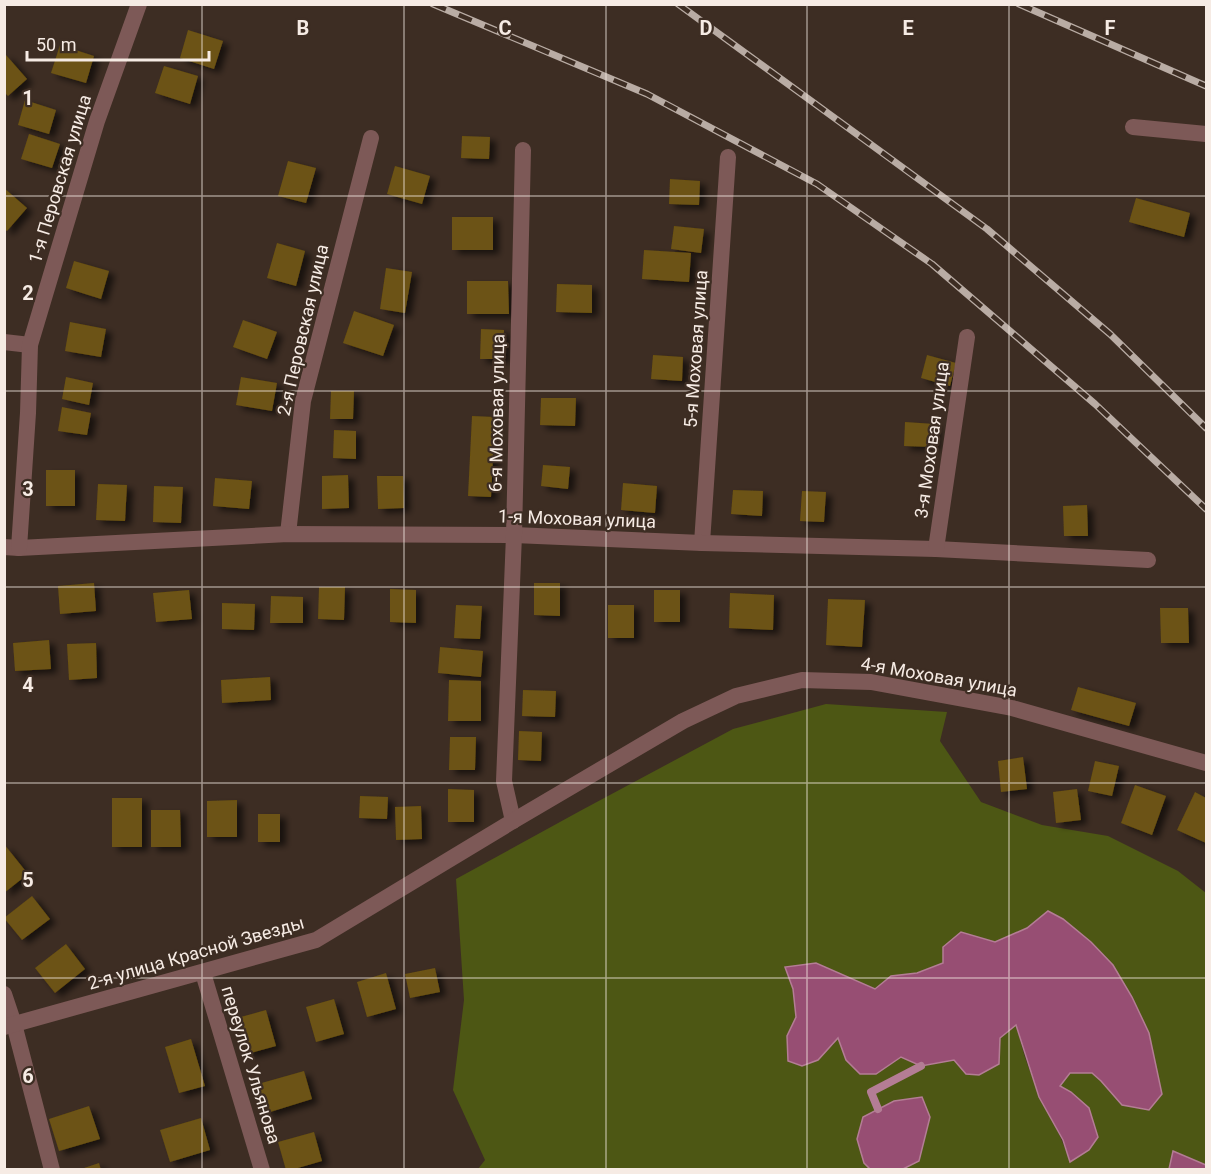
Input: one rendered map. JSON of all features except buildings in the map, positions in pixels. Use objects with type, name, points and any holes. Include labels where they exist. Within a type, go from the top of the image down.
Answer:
[{"type":"street","name":"1-я Перовская улица","points":[[12,547],[28,413],[30,345],[97,121],[139,4]]},
{"type":"street","points":[[1133,127],[1206,134]]},
{"type":"street","name":"2-я Перовская улица","points":[[288,534],[303,401],[371,138]]},
{"type":"street","name":"6-я Моховая улица","points":[[513,821],[504,781],[514,535],[523,150]]},
{"type":"street","name":"5-я Моховая улица","points":[[702,543],[728,157]]},
{"type":"street","name":"3-я Моховая улица","points":[[936,549],[967,337]]},
{"type":"street","points":[[4,342],[30,345]]},
{"type":"street","name":"1-я Моховая улица","points":[[12,547],[288,534],[514,535],[936,549],[1148,560]]},
{"type":"street","name":"4-я Моховая улица","points":[[513,821],[683,721],[736,696],[802,680],[871,682],[1012,708],[1206,763]]},
{"type":"street","name":"2-я улица Красной Звезды","points":[[9,1026],[316,940],[513,821]]},
{"type":"street","name":"переулок Ульянова","points":[[203,973],[262,1170]]},
{"type":"street","points":[[4,994],[9,1026],[52,1170]]},
{"type":"green space","points":[[826,704],[947,712],[940,741],[981,802],[1042,825],[1108,836],[1178,871],[1206,893],[1206,1165],[1174,1151],[1169,1169],[903,1169],[919,1161],[930,1117],[894,1101],[863,1117],[864,1163],[870,1169],[478,1169],[485,1160],[453,1090],[464,1000],[456,879],[733,729]],"holes":[[[1048,911],[1063,919],[1091,942],[1113,965],[1156,1070],[1162,1094],[1101,1081],[1092,1073],[1070,1073],[1060,1086],[1071,1092],[1070,1162],[1033,1078],[1016,1025],[1000,1038],[966,1074],[954,1060],[921,1066],[901,1057],[876,1074],[846,1060],[838,1037],[833,1045],[802,1066],[788,1061],[787,1036],[796,1017],[793,989],[816,963],[875,989],[891,976],[917,973],[943,963],[961,932],[995,942],[1027,928]]]},
{"type":"shaded area","points":[[1048,911],[1063,919],[1091,942],[1113,965],[1132,997],[1149,1033],[1162,1094],[1149,1110],[1122,1105],[1092,1073],[1070,1073],[1060,1086],[1071,1092],[1089,1108],[1098,1137],[1089,1150],[1070,1162],[1063,1140],[1039,1097],[1016,1025],[1000,1038],[999,1064],[979,1075],[966,1074],[954,1060],[921,1066],[901,1057],[876,1074],[860,1074],[846,1060],[838,1038],[818,1060],[802,1066],[788,1061],[787,1036],[796,1017],[793,989],[785,967],[816,963],[875,989],[891,976],[917,973],[943,963],[943,947],[961,932],[995,942],[1027,928]]},
{"type":"shaded area","points":[[922,1097],[930,1117],[919,1161],[903,1169],[870,1169],[864,1163],[857,1139],[863,1117],[894,1101]]},
{"type":"shaded area","points":[[1173,1151],[1206,1165],[1206,1169],[1169,1169]]},
{"type":"waterway","points":[[878,1109],[871,1092],[921,1066]]},
{"type":"railway","points":[[433,4],[647,94],[817,184],[932,264],[1095,404],[1206,509]]},
{"type":"railway","points":[[678,4],[987,229],[1110,334],[1206,428]]},
{"type":"railway","points":[[1019,4],[1206,86]]}]
